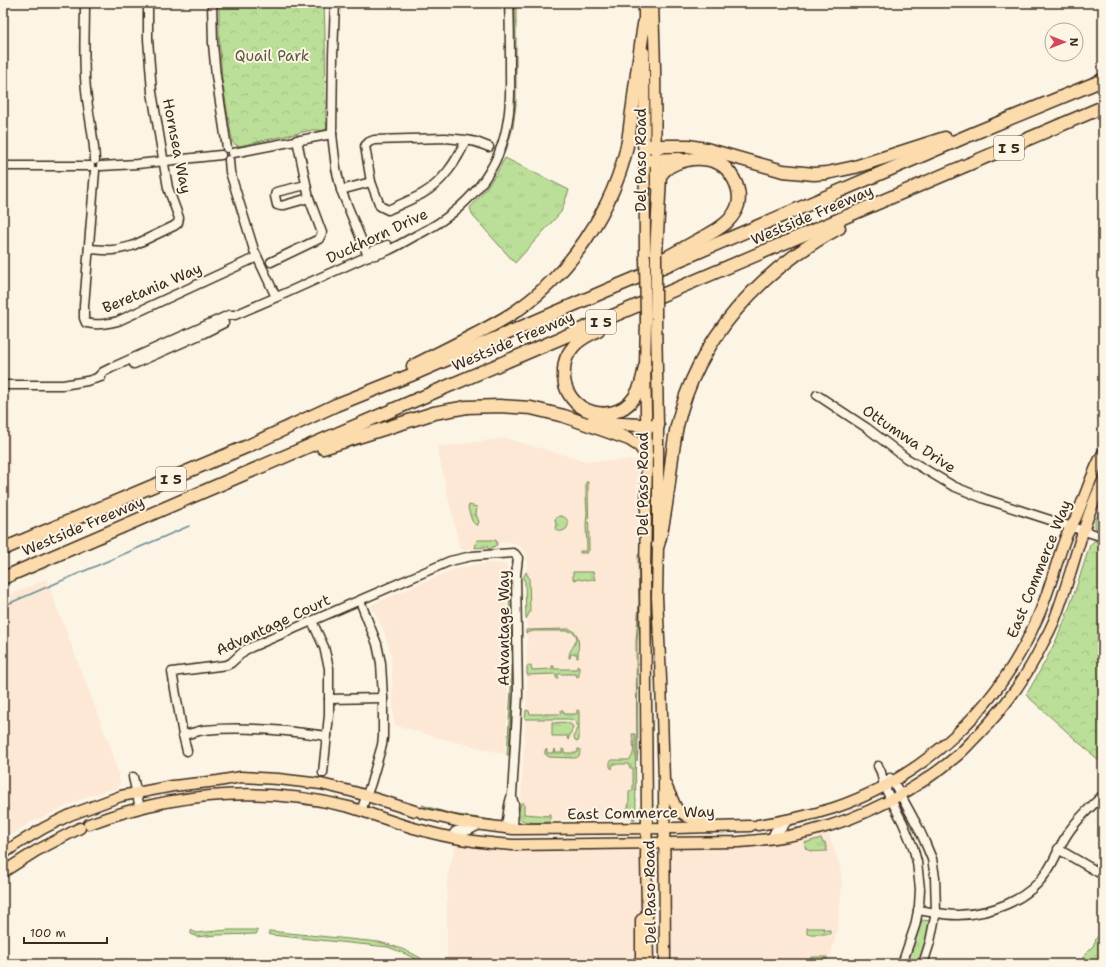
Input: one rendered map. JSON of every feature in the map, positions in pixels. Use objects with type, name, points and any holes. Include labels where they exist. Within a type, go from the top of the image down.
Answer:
[{"type":"highway","points":[[336,405],[481,331],[511,314],[543,289],[573,257],[584,242],[603,210],[619,172],[628,142],[644,24]]},
{"type":"highway","name":"Westside Freeway","points":[[3,549],[248,446],[336,405],[418,372],[972,134],[1103,80]]},
{"type":"highway","name":"Westside Freeway","points":[[3,578],[1103,107]]},
{"type":"highway","points":[[650,147],[688,146],[783,171],[814,174],[841,170],[942,139],[972,134]]},
{"type":"highway","points":[[610,289],[719,229],[730,220],[738,204],[736,184],[732,176],[727,170],[716,162],[679,159],[650,160]]},
{"type":"highway","points":[[651,256],[660,176],[669,166],[690,160]]},
{"type":"highway","points":[[658,545],[663,529],[673,445],[681,413],[694,375],[704,355],[721,330],[744,300],[784,263],[820,238],[909,190]]},
{"type":"highway","points":[[633,308],[583,339],[573,347],[564,366],[564,380],[571,398],[581,407],[594,413],[608,413],[620,410],[630,403],[640,386],[645,367]]},
{"type":"highway","points":[[292,454],[322,448],[434,413],[468,407],[514,406],[604,423],[652,426]]},
{"type":"highway","points":[[564,416],[628,439],[640,446],[647,456]]},
{"type":"main road","name":"Del Paso Road","points":[[644,3],[650,147]]},
{"type":"main road","name":"Del Paso Road","points":[[653,3],[650,147],[652,426],[658,545],[657,597],[664,781],[666,964]]},
{"type":"main road","name":"Del Paso Road","points":[[643,963],[647,914],[645,578],[647,456],[652,426],[645,367],[651,318]]},
{"type":"main road","name":"East Commerce Way","points":[[3,854],[44,828],[70,815],[121,796],[173,786],[241,777],[278,779],[321,784],[367,796],[418,812],[460,822],[509,828],[664,828],[754,825],[808,816],[836,807],[884,786],[922,763],[963,728],[997,689],[1013,666],[1033,630],[1049,589],[1065,538],[1077,516],[1098,462],[1103,454]]},
{"type":"main road","name":"East Commerce Way","points":[[3,872],[36,851],[85,826],[124,812],[186,798],[224,794],[248,794],[311,799],[361,811],[421,830],[491,844],[514,845],[664,844],[739,842],[772,839],[812,831],[864,813],[891,800],[925,780],[958,755],[983,730],[1010,698],[1033,664],[1054,622],[1092,507],[1103,481]]},
{"type":"main road","points":[[664,781],[676,807],[680,812],[688,818],[696,820],[709,827]]},
{"type":"street","name":"Beretania Way","points":[[84,3],[85,77],[95,166],[85,294],[84,318],[86,323],[94,325],[118,322],[257,257]]},
{"type":"street","name":"Hornsea Way","points":[[89,249],[97,248],[114,250],[125,248],[178,223],[178,218],[168,188],[152,92],[148,39],[148,3]]},
{"type":"street","points":[[212,3],[213,44],[216,76],[230,154],[230,172],[254,250],[276,297]]},
{"type":"street","points":[[329,3],[333,55]]},
{"type":"street","points":[[335,3],[332,134],[336,168],[341,190],[368,256]]},
{"type":"street","name":"Duckhorn Drive","points":[[3,385],[63,385],[97,378],[103,372],[111,368],[229,315],[235,315],[368,256],[373,250],[416,235],[449,216],[462,206],[490,171],[506,130],[510,103],[510,3]]},
{"type":"street","points":[[3,166],[117,166],[222,155],[225,159],[230,154],[332,134]]},
{"type":"street","points":[[466,140],[456,159],[441,178],[423,193],[388,210],[380,206],[371,182],[364,146],[369,142],[374,140],[445,138],[466,140],[489,147]]},
{"type":"street","points":[[271,262],[319,239],[322,233],[309,198],[297,140]]},
{"type":"street","points":[[341,190],[371,182]]},
{"type":"street","points":[[306,185],[276,192],[275,196],[277,205],[281,206],[309,198]]},
{"type":"street","name":"Ottumwa Drive","points":[[817,395],[867,428],[906,458],[953,486],[985,499],[1103,537]]},
{"type":"street","name":"Advantage Way","points":[[360,601],[458,559],[472,556],[512,553],[518,558],[516,575],[518,695],[512,795],[514,804],[509,828]]},
{"type":"street","points":[[360,601],[377,644],[381,663],[383,698],[382,745],[361,811]]},
{"type":"street","name":"Advantage Court","points":[[183,735],[172,672],[227,665],[245,650],[360,601]]},
{"type":"street","points":[[312,621],[324,647],[329,668],[330,715],[323,773]]},
{"type":"street","points":[[329,699],[383,698]]},
{"type":"street","points":[[187,751],[183,735],[203,731],[271,729],[327,736]]},
{"type":"street","points":[[902,964],[915,926],[920,889],[919,879],[914,847],[884,786],[880,769],[893,781],[918,827],[932,859],[936,889],[936,912],[930,942],[923,964]]},
{"type":"street","points":[[133,777],[140,808]]},
{"type":"street","points":[[918,910],[958,915],[999,907],[1018,899],[1033,888],[1045,874],[1052,864],[1058,849],[1075,823],[1103,795]]},
{"type":"street","points":[[772,839],[775,831],[782,828],[788,820]]},
{"type":"street","points":[[452,837],[454,832],[458,830],[466,831],[479,825]]},
{"type":"street","points":[[1058,849],[1103,875]]},
{"type":"shaded area","points":[[3,394],[10,394],[11,496],[3,499]]},
{"type":"shaded area","points":[[505,438],[585,461],[637,460],[639,642],[636,815],[630,819],[522,821],[520,819],[527,687],[526,582],[523,578],[528,565],[527,557],[525,551],[512,542],[503,542],[492,548],[482,547],[460,550],[437,447]]},
{"type":"shaded area","points":[[485,563],[507,564],[508,698],[505,754],[394,725],[391,655],[384,631],[371,605],[453,570]]},
{"type":"shaded area","points":[[46,579],[112,751],[120,782],[118,788],[107,790],[79,800],[42,818],[36,819],[3,840],[3,598]]},
{"type":"shaded area","points":[[827,829],[840,867],[842,886],[837,932],[828,964],[659,964],[659,846],[762,845],[790,841]]},
{"type":"shaded area","points":[[457,841],[642,847],[645,964],[447,964],[447,877]]},
{"type":"green space","name":"Quail Park","points":[[219,3],[324,3],[327,127],[325,130],[312,130],[239,146],[234,144],[232,140],[222,79],[219,36]]},
{"type":"green space","points":[[514,3],[516,3],[516,105],[513,127],[506,151],[505,149],[512,127],[515,105]]},
{"type":"green space","points":[[505,158],[569,190],[561,212],[515,263],[473,216],[470,208],[489,184]]},
{"type":"green space","points":[[586,482],[588,482],[589,550],[587,553],[580,553],[580,551],[586,551],[587,549]]},
{"type":"green space","points":[[1103,504],[1103,530],[1098,530],[1095,527],[1095,521]]},
{"type":"green space","points":[[469,505],[477,507],[476,514],[479,522],[477,526],[472,521],[468,508]]},
{"type":"green space","points":[[559,516],[564,517],[568,522],[566,529],[562,531],[557,531],[555,529],[555,519]]},
{"type":"green space","points":[[477,540],[496,540],[497,545],[489,549],[486,547],[475,548]]},
{"type":"green space","points":[[1094,541],[1098,541],[1103,544],[1103,764],[1026,695],[1062,627],[1090,545]]},
{"type":"green space","points":[[640,553],[640,603],[637,643],[637,761],[636,641],[639,603],[638,555]]},
{"type":"green space","points":[[511,571],[512,650],[510,650],[509,574]]},
{"type":"green space","points":[[526,572],[529,578],[530,612],[526,619],[525,582],[523,578]]},
{"type":"green space","points":[[573,572],[593,572],[595,580],[575,580],[573,579]]},
{"type":"green space","points":[[569,629],[576,633],[578,637],[578,658],[577,654],[571,654],[569,658],[577,637],[569,631],[534,631],[526,633],[526,630]]},
{"type":"green space","points":[[511,665],[513,666],[509,755],[507,755],[511,688]]},
{"type":"green space","points":[[527,666],[531,666],[532,670],[552,669],[552,666],[554,666],[554,669],[577,669],[577,666],[579,666],[579,676],[577,677],[576,674],[558,674],[558,678],[556,678],[556,674],[527,675]]},
{"type":"green space","points":[[526,710],[529,711],[530,714],[561,714],[561,710],[563,710],[564,714],[577,714],[578,710],[579,740],[575,740],[574,737],[577,724],[573,720],[525,719]]},
{"type":"green space","points":[[564,722],[572,725],[573,727],[568,740],[567,736],[552,736],[552,723]]},
{"type":"green space","points":[[632,734],[635,734],[636,815],[635,819],[633,820],[632,819],[634,818],[635,813],[631,810],[627,810],[629,804],[629,791],[633,791],[633,768],[630,768],[628,764],[613,764],[612,769],[610,767],[610,762],[612,760],[629,760],[633,755],[634,748]]},
{"type":"green space","points":[[546,749],[547,753],[554,753],[555,749],[556,753],[562,753],[562,749],[564,750],[564,753],[577,753],[578,749],[580,749],[580,752],[577,758],[549,757],[545,754]]},
{"type":"green space","points":[[521,803],[524,803],[524,814],[548,816],[550,814],[550,822],[523,821],[519,816]]},
{"type":"green space","points":[[422,805],[452,814],[492,820],[495,822],[448,815]]},
{"type":"green space","points":[[821,838],[823,843],[825,842],[827,851],[814,851],[806,849],[804,843]]},
{"type":"green space","points":[[922,920],[931,921],[918,964],[907,964]]},
{"type":"green space","points":[[807,928],[824,928],[824,930],[830,930],[830,934],[807,934]]},
{"type":"green space","points":[[191,930],[196,933],[228,930],[257,930],[257,933],[196,937],[191,934]]},
{"type":"green space","points":[[269,931],[379,942],[396,947],[422,959],[420,961],[388,947],[271,935],[269,934]]},
{"type":"green space","points":[[1101,935],[1103,936],[1103,954],[1093,964],[1076,964],[1081,961],[1093,946],[1097,937]]},
{"type":"green space","points":[[811,957],[827,957],[826,964],[811,964]]},
{"type":"waterway","points":[[3,606],[189,526]]}]
